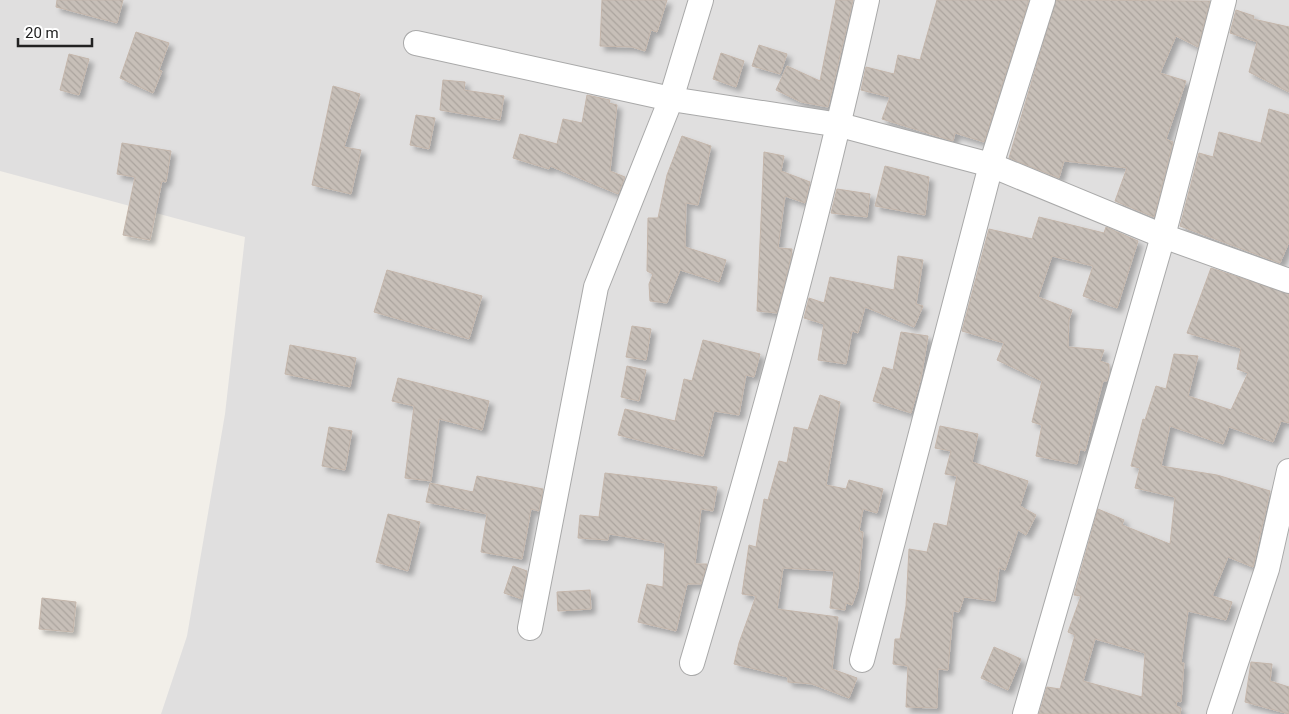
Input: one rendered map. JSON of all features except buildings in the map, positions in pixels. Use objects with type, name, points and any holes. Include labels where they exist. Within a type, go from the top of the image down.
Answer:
[{"type":"street","points":[[530,628],[596,287],[672,99],[702,0]]},
{"type":"street","points":[[692,663],[749,470],[840,125],[867,0]]},
{"type":"street","points":[[862,660],[990,165],[1044,0]]},
{"type":"street","points":[[1025,714],[1163,236],[1224,0]]},
{"type":"street","points":[[416,42],[672,99],[840,125],[990,165],[1163,236],[1289,281]]},
{"type":"street","points":[[1219,714],[1267,569],[1289,471]]},
{"type":"shaded area","points":[[0,0],[1289,0],[1289,714],[161,714],[187,636],[225,414],[245,237],[0,171]]}]
